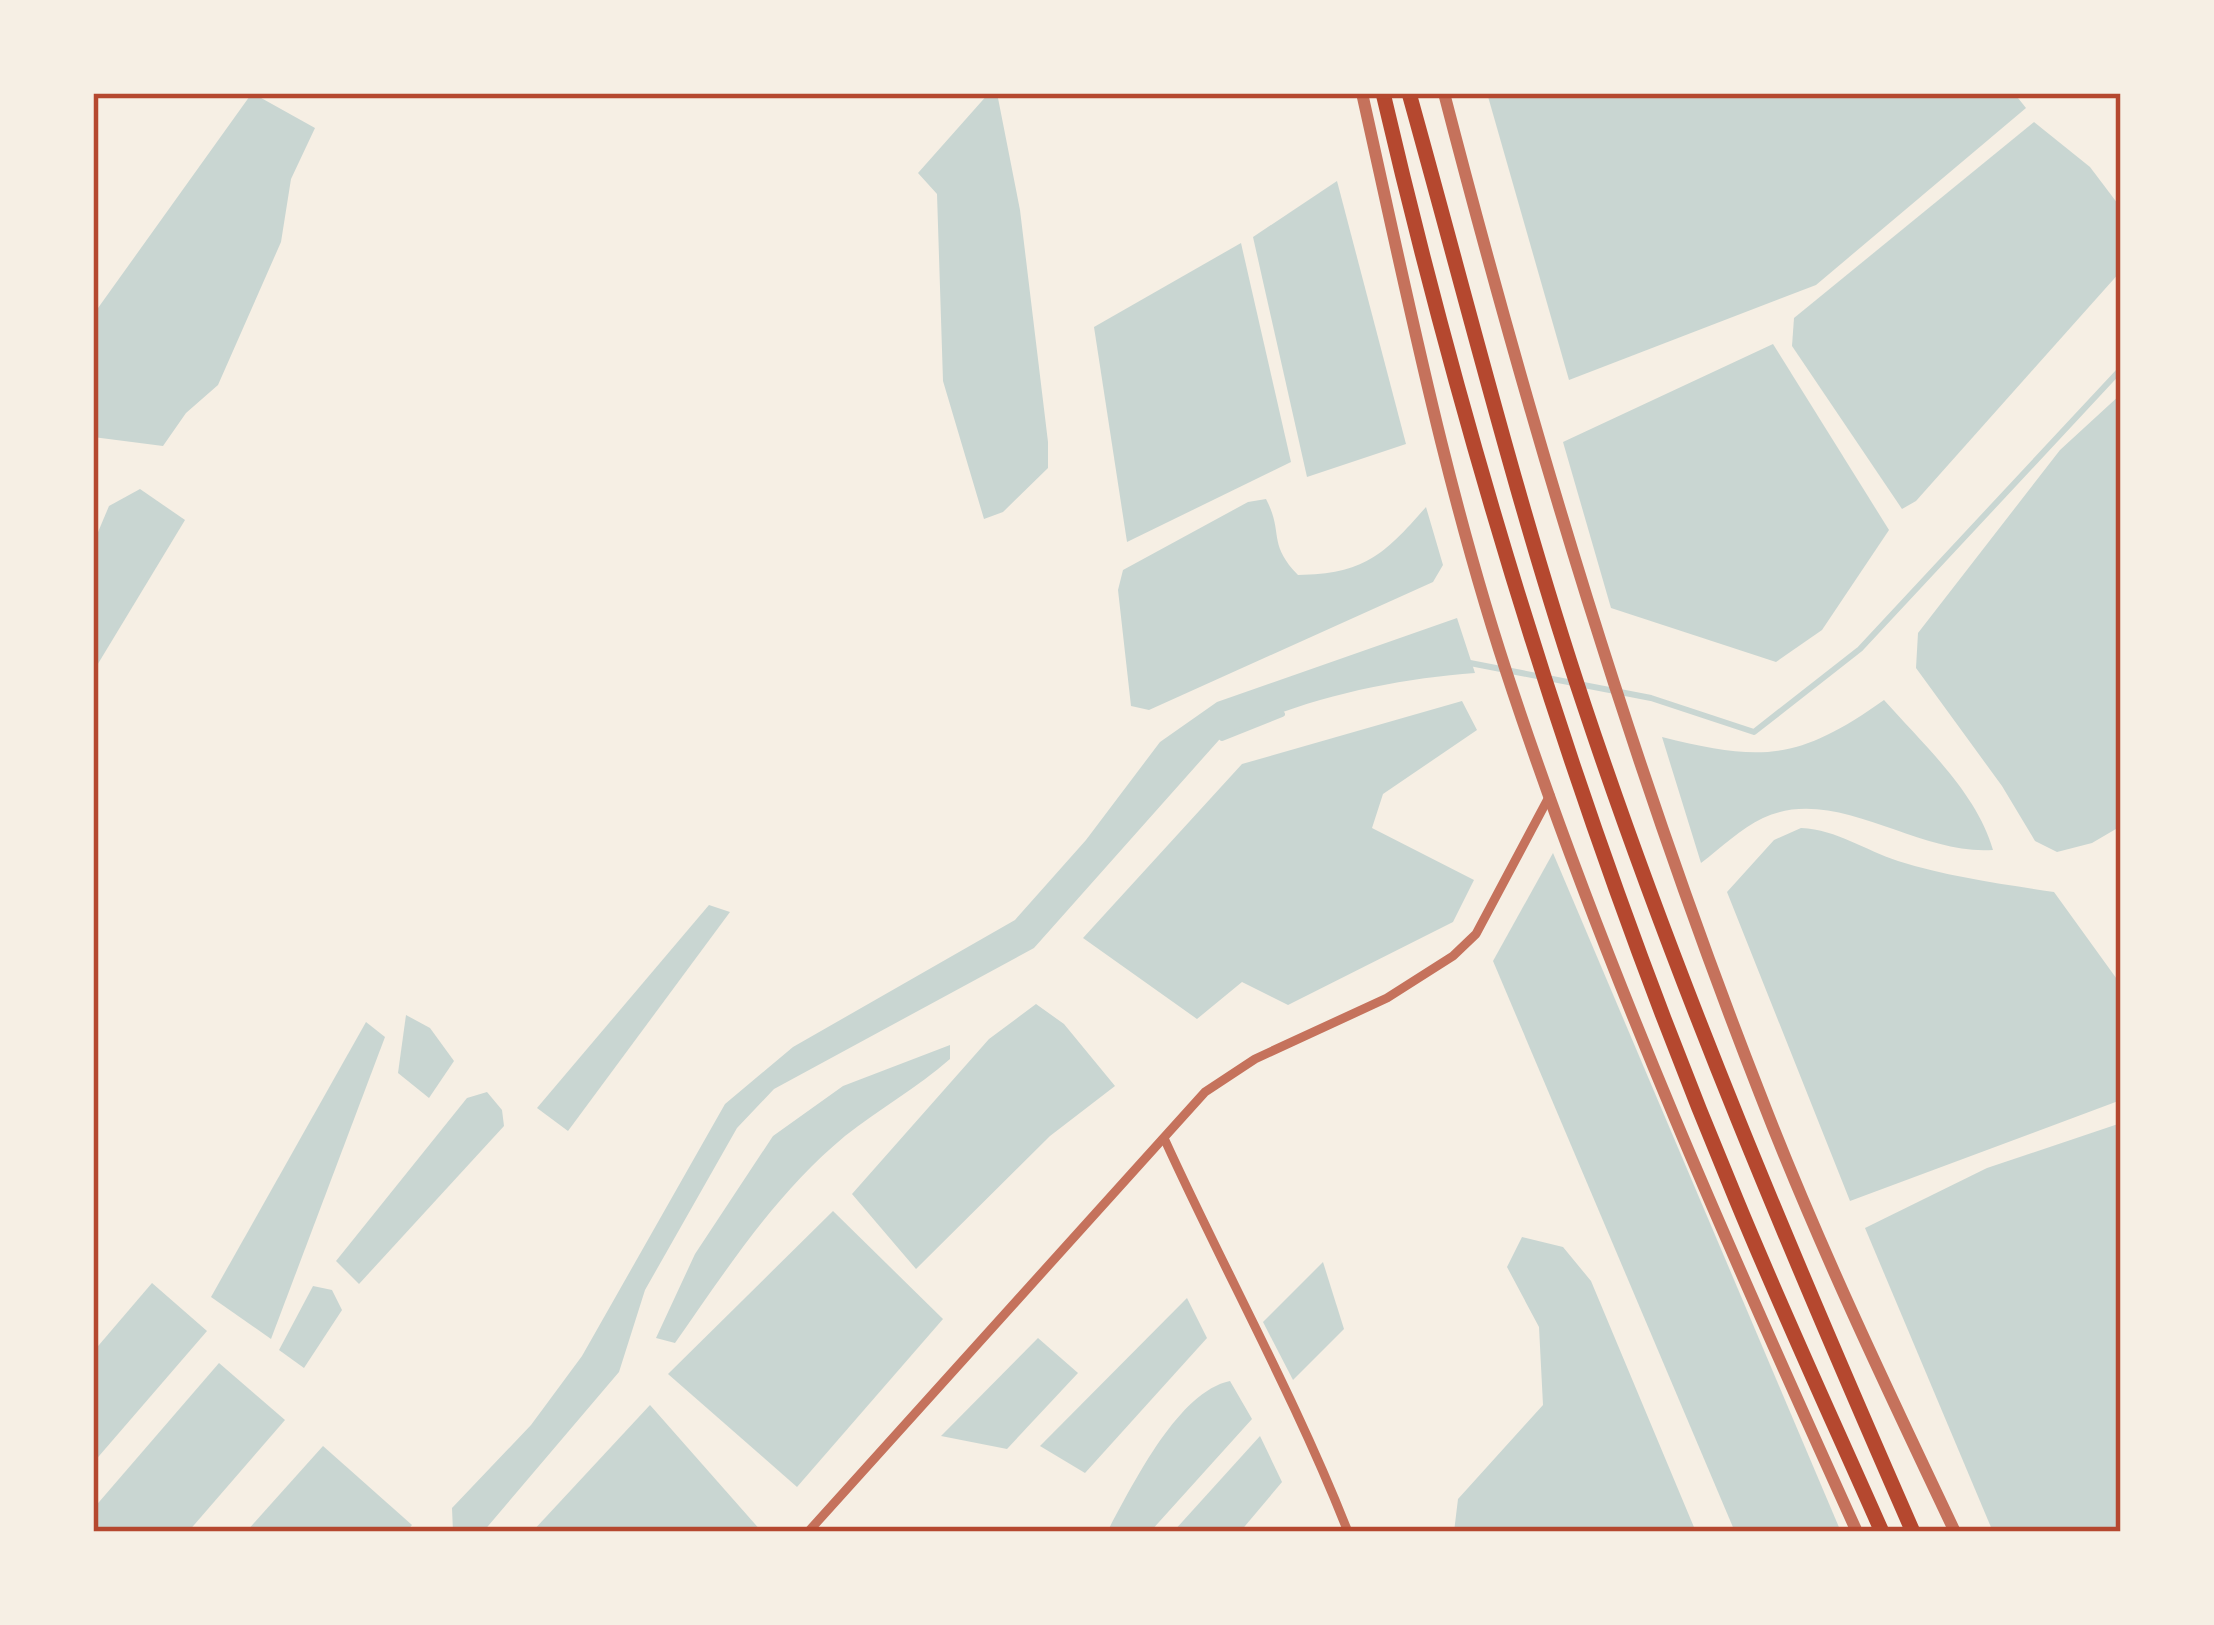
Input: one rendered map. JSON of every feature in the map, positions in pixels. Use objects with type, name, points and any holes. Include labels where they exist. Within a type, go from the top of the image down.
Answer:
[{"type":"highway","points":[[1383,93],[1431,299],[1550,697],[1735,1198],[1882,1532]]},
{"type":"highway","points":[[1409,93],[1561,634],[1648,891],[1787,1246],[1913,1532]]},
{"type":"street","points":[[1362,93],[1440,442],[1513,692],[1678,1136],[1857,1532]]},
{"type":"street","points":[[1444,93],[1515,361],[1623,716],[1761,1099],[1955,1532]]},
{"type":"street","points":[[808,1532],[1205,1092],[1255,1059],[1387,998],[1453,956],[1476,934],[1550,795]]},
{"type":"street","points":[[1164,1138],[1236,1296],[1313,1443],[1348,1532]]},
{"type":"shaded area","points":[[252,93],[315,128],[291,179],[281,242],[218,385],[186,413],[163,446],[93,437],[93,315]]},
{"type":"shaded area","points":[[989,93],[997,93],[1020,210],[1048,468],[1003,512],[984,519],[943,381],[937,194],[918,173]]},
{"type":"shaded area","points":[[1487,93],[2014,93],[2026,108],[1816,285],[1569,380]]},
{"type":"shaded area","points":[[2034,122],[2090,167],[2121,208],[2121,271],[1916,501],[1902,509],[1792,346],[1794,318]]},
{"type":"shaded area","points":[[1337,181],[1406,444],[1307,477],[1253,237]]},
{"type":"shaded area","points":[[1241,243],[1291,462],[1127,542],[1094,327]]},
{"type":"shaded area","points":[[1773,344],[1889,530],[1822,630],[1776,662],[1611,608],[1563,442]]},
{"type":"shaded area","points":[[2121,394],[2121,826],[2092,843],[2057,852],[2035,841],[2002,786],[1916,668],[1918,633],[2060,450]]},
{"type":"shaded area","points":[[140,489],[185,520],[93,672],[93,544],[109,506]]},
{"type":"shaded area","points":[[1266,499],[1282,554],[1298,575],[1340,571],[1371,559],[1426,507],[1443,565],[1433,582],[1149,710],[1131,706],[1118,590],[1123,570],[1248,502]]},
{"type":"shaded area","points":[[1457,618],[1475,673],[1344,694],[1279,714],[1219,740],[1034,948],[774,1089],[737,1128],[645,1290],[619,1372],[483,1532],[453,1532],[452,1508],[531,1425],[582,1356],[725,1104],[793,1047],[1015,920],[1086,840],[1160,742],[1217,702]]},
{"type":"shaded area","points":[[1884,700],[1962,789],[1993,850],[1935,843],[1848,815],[1791,810],[1755,822],[1701,863],[1662,737],[1727,750],[1778,751],[1827,735]]},
{"type":"shaded area","points":[[1462,701],[1477,730],[1383,794],[1372,828],[1474,880],[1453,922],[1288,1005],[1242,982],[1197,1019],[1083,938],[1242,764]]},
{"type":"shaded area","points":[[1801,828],[1839,836],[1917,867],[2054,892],[2119,982],[2121,1100],[1850,1201],[1727,892],[1774,840]]},
{"type":"shaded area","points":[[1553,853],[1841,1532],[1735,1532],[1493,961]]},
{"type":"shaded area","points":[[709,905],[730,912],[568,1131],[537,1108]]},
{"type":"shaded area","points":[[1036,1004],[1064,1024],[1115,1086],[1050,1136],[916,1269],[852,1194],[989,1039]]},
{"type":"shaded area","points":[[406,1015],[430,1028],[454,1061],[429,1098],[398,1073]]},
{"type":"shaded area","points":[[366,1022],[385,1037],[271,1339],[211,1297]]},
{"type":"shaded area","points":[[950,1045],[950,1059],[845,1136],[796,1182],[675,1343],[656,1338],[695,1254],[773,1136],[843,1086]]},
{"type":"shaded area","points":[[487,1092],[502,1110],[504,1126],[359,1284],[336,1261],[467,1098]]},
{"type":"shaded area","points":[[2121,1123],[2121,1532],[1993,1532],[1865,1228],[1987,1168]]},
{"type":"shaded area","points":[[833,1211],[943,1319],[797,1487],[668,1374]]},
{"type":"shaded area","points":[[1522,1237],[1563,1247],[1591,1281],[1696,1532],[1454,1532],[1458,1499],[1543,1405],[1539,1327],[1507,1267]]},
{"type":"shaded area","points":[[1323,1262],[1344,1329],[1293,1380],[1263,1322]]},
{"type":"shaded area","points":[[152,1283],[207,1331],[93,1463],[93,1352]]},
{"type":"shaded area","points":[[313,1286],[332,1290],[342,1310],[304,1368],[279,1350]]},
{"type":"shaded area","points":[[1187,1298],[1207,1338],[1085,1473],[1040,1446]]},
{"type":"shaded area","points":[[1038,1338],[1078,1373],[1007,1449],[941,1436]]},
{"type":"shaded area","points":[[219,1363],[285,1420],[188,1532],[93,1532],[93,1509]]},
{"type":"shaded area","points":[[1230,1381],[1252,1419],[1150,1532],[1107,1532],[1174,1422],[1211,1389]]},
{"type":"shaded area","points":[[650,1405],[762,1532],[532,1532]]},
{"type":"shaded area","points":[[1260,1436],[1282,1482],[1240,1532],[1173,1532]]},
{"type":"shaded area","points":[[323,1446],[412,1525],[406,1532],[246,1532]]},
{"type":"waterway","points":[[1470,663],[1651,698],[1754,732],[1860,649],[2121,369]]},
{"type":"waterway","points":[[1222,738],[1282,714]]}]
